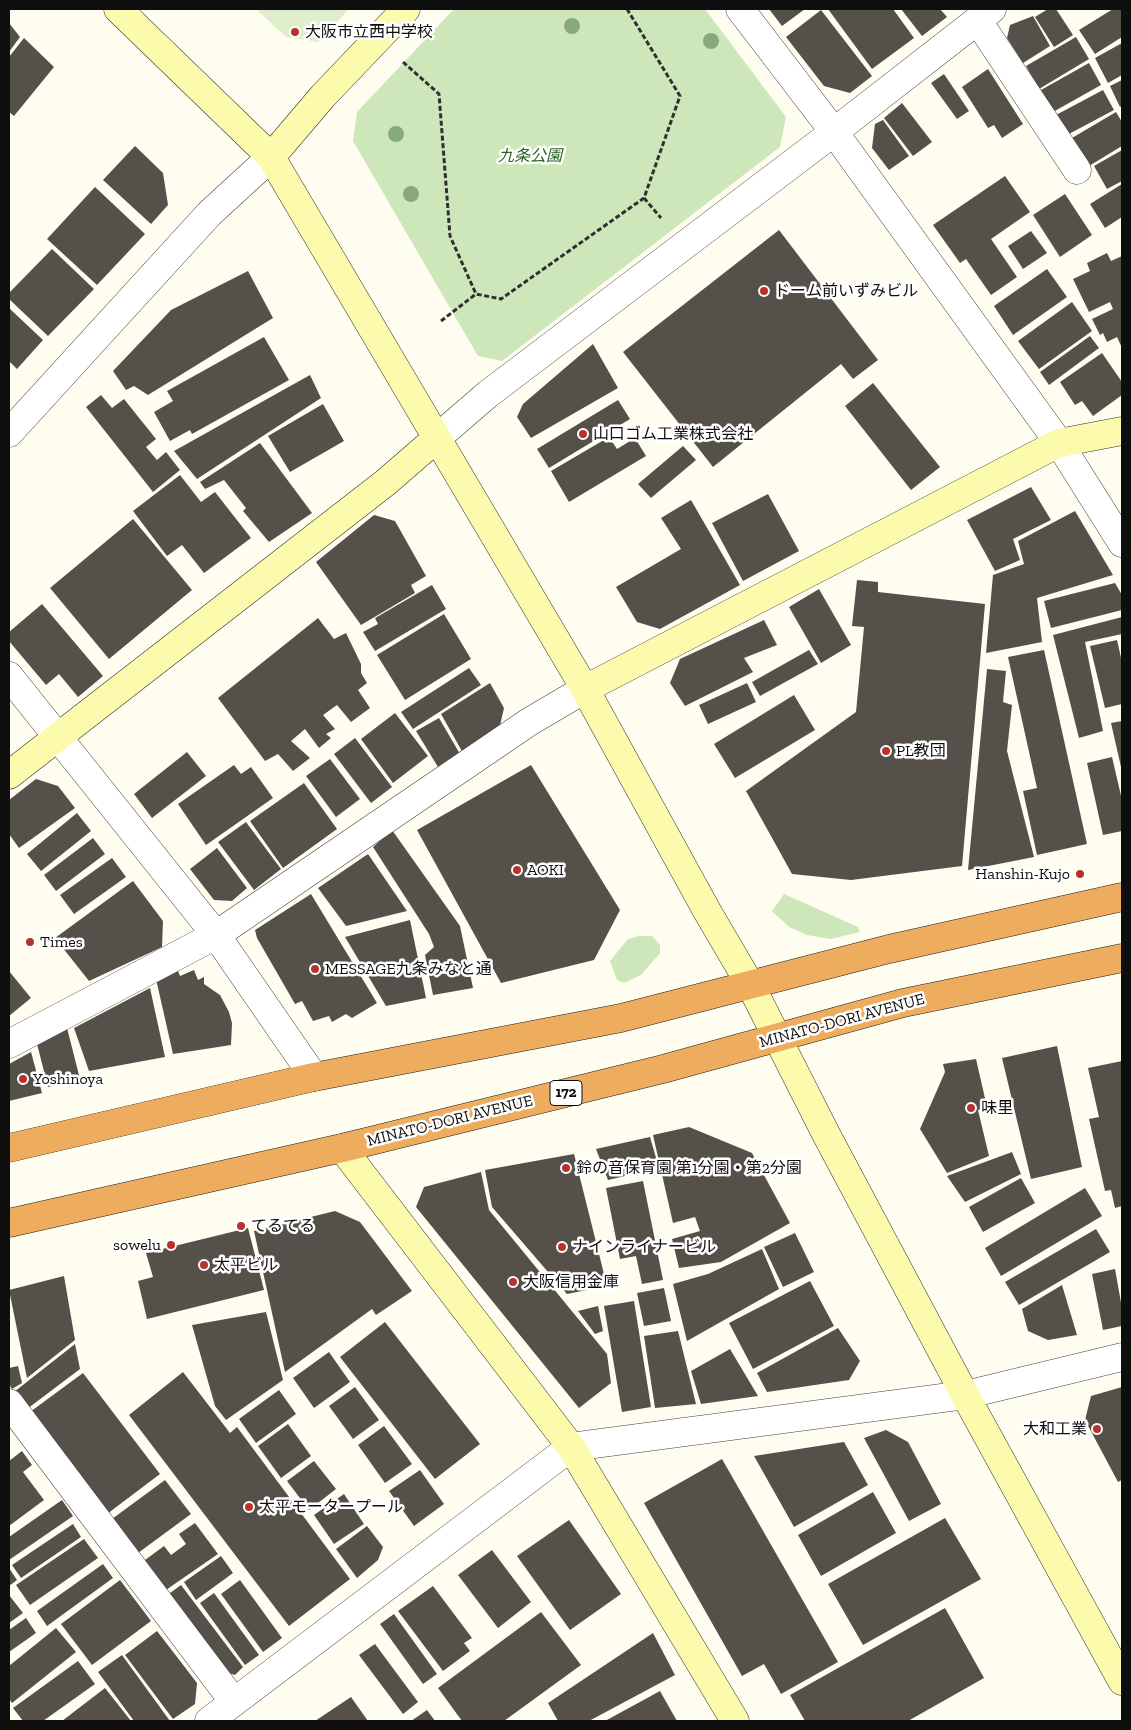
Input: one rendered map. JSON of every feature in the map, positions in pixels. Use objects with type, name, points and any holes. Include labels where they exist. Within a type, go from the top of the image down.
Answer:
[{"type":"highway","points":[[9,1148],[314,1077],[621,1018],[889,949],[1122,897]]},
{"type":"highway","name":"MINATO-DORI AVENUE","points":[[9,1223],[342,1148],[654,1072],[903,1002],[1122,958]]},
{"type":"street","points":[[118,9],[271,157],[585,689],[707,911],[751,986],[965,1395],[1122,1681]]},
{"type":"street","points":[[9,433],[209,214],[271,157],[323,96],[406,9]]},
{"type":"street","points":[[740,9],[834,132],[1059,443],[1122,543]]},
{"type":"street","points":[[9,775],[385,483],[488,394],[985,15],[1076,170]]},
{"type":"street","points":[[9,1044],[216,935],[529,722],[585,689],[1059,443],[1122,431]]},
{"type":"street","points":[[9,676],[216,935],[314,1077]]},
{"type":"street","points":[[342,1148],[571,1447],[735,1721]]},
{"type":"street","points":[[209,1721],[571,1447],[965,1395],[1122,1356]]},
{"type":"street","points":[[9,1403],[234,1702]]},
{"type":"path","points":[[441,321],[476,294],[501,299],[644,198],[680,96],[627,9]]},
{"type":"path","points":[[400,59],[439,94],[450,236],[476,294]]},
{"type":"green space","points":[[256,9],[349,9],[319,42],[286,37]]},
{"type":"green space","name":"九条公園","points":[[454,9],[705,9],[786,117],[780,147],[502,361],[478,356],[353,141],[357,112]]},
{"type":"green space","points":[[784,894],[858,927],[860,932],[831,939],[807,935],[789,927],[772,911]]},
{"type":"green space","points":[[639,936],[652,936],[660,945],[660,953],[641,975],[624,983],[617,980],[610,961],[628,939]]},
{"type":"building","points":[[769,9],[805,9],[782,26]]},
{"type":"building","points":[[828,9],[893,9],[914,38],[872,69]]},
{"type":"building","points":[[901,9],[940,9],[947,17],[922,36]]},
{"type":"building","points":[[1048,9],[1056,9],[1073,35],[1054,47],[1035,17]]},
{"type":"building","points":[[1113,9],[1122,9],[1122,37],[1095,54],[1079,30]]},
{"type":"building","points":[[821,10],[872,76],[850,93],[824,86],[786,37]]},
{"type":"building","points":[[1033,16],[1050,46],[1023,63],[1007,38],[1010,25]]},
{"type":"building","points":[[9,23],[20,37],[9,52]]},
{"type":"building","points":[[1076,37],[1089,59],[1039,89],[1026,66]]},
{"type":"building","points":[[24,38],[54,67],[14,116],[9,112],[9,57]]},
{"type":"building","points":[[1122,43],[1122,75],[1108,83],[1095,58]]},
{"type":"building","points":[[1089,63],[1101,85],[1053,112],[1041,90]]},
{"type":"building","points":[[988,69],[1023,124],[1002,138],[994,125],[988,128],[962,87]]},
{"type":"building","points":[[944,74],[969,111],[957,119],[931,83]]},
{"type":"building","points":[[1122,80],[1122,106],[1120,107],[1110,86]]},
{"type":"building","points":[[1103,90],[1114,110],[1067,135],[1056,115]]},
{"type":"building","points":[[902,103],[932,142],[913,156],[884,118]]},
{"type":"building","points":[[1116,112],[1122,122],[1122,146],[1089,166],[1072,138]]},
{"type":"building","points":[[883,120],[909,156],[889,170],[872,148],[875,124]]},
{"type":"building","points":[[135,146],[163,173],[168,205],[151,224],[103,180]]},
{"type":"building","points":[[1122,150],[1122,181],[1107,189],[1094,166]]},
{"type":"building","points":[[1005,176],[1030,212],[991,239],[1017,277],[991,295],[966,259],[960,263],[933,225]]},
{"type":"building","points":[[1122,184],[1122,217],[1105,228],[1090,204]]},
{"type":"building","points":[[95,187],[145,234],[97,285],[47,239]]},
{"type":"building","points":[[1065,194],[1092,235],[1060,257],[1033,215]]},
{"type":"building","name":"ドーム前いずみビル","points":[[779,230],[878,360],[853,379],[841,364],[713,467],[623,352]]},
{"type":"building","points":[[1031,231],[1047,253],[1023,269],[1008,246]]},
{"type":"building","points":[[52,249],[94,289],[48,336],[9,299],[9,293]]},
{"type":"building","points":[[1107,253],[1111,261],[1122,256],[1122,348],[1117,337],[1107,342],[1103,333],[1100,335],[1092,319],[1113,309],[1110,302],[1089,312],[1073,279],[1090,271],[1087,263]]},
{"type":"building","points":[[1047,269],[1067,297],[1013,335],[994,306]]},
{"type":"building","points":[[248,271],[273,318],[148,395],[134,386],[126,390],[113,371],[171,310]]},
{"type":"building","points":[[1072,302],[1092,331],[1039,369],[1018,341]]},
{"type":"building","points":[[9,308],[43,340],[17,369],[9,361]]},
{"type":"building","points":[[1090,336],[1099,348],[1049,385],[1040,372]]},
{"type":"building","points":[[264,337],[289,380],[192,434],[190,430],[170,441],[154,412],[173,401],[167,391]]},
{"type":"building","points":[[593,344],[618,388],[531,438],[517,417],[523,404]]},
{"type":"building","points":[[1102,353],[1122,382],[1122,395],[1093,416],[1082,401],[1075,405],[1060,382]]},
{"type":"building","points":[[310,375],[321,398],[197,479],[174,451]]},
{"type":"building","points":[[873,383],[940,467],[911,490],[845,406]]},
{"type":"building","points":[[101,395],[112,408],[124,399],[156,439],[146,447],[157,460],[166,452],[180,470],[153,492],[86,407]]},
{"type":"building","name":"山口ゴム工業株式会社","points":[[618,400],[630,419],[549,468],[537,449]]},
{"type":"building","points":[[323,404],[344,441],[290,472],[268,436]]},
{"type":"building","points":[[609,437],[617,449],[635,438],[646,456],[569,502],[551,471]]},
{"type":"building","points":[[260,443],[312,513],[269,542],[243,511],[246,508],[224,480],[205,489],[200,482]]},
{"type":"building","points":[[683,446],[696,460],[651,498],[638,484]]},
{"type":"building","points":[[180,475],[201,502],[215,492],[251,538],[204,573],[182,545],[167,556],[133,511]]},
{"type":"building","points":[[1031,487],[1051,520],[1013,539],[1020,560],[995,571],[967,520]]},
{"type":"building","points":[[768,494],[799,551],[743,581],[712,523]]},
{"type":"building","points":[[691,500],[740,585],[660,629],[637,622],[616,587],[681,549],[661,518]]},
{"type":"building","points":[[1075,511],[1113,575],[1037,598],[1042,642],[986,653],[993,575],[1024,564],[1018,541]]},
{"type":"building","points":[[374,515],[395,521],[426,576],[411,585],[415,593],[361,625],[316,562]]},
{"type":"building","points":[[133,519],[192,590],[109,659],[50,588]]},
{"type":"building","name":"PL教団","points":[[857,580],[878,582],[878,592],[985,604],[962,866],[851,880],[792,874],[746,791],[856,712],[864,627],[852,626]]},
{"type":"building","points":[[1115,583],[1122,595],[1122,610],[1051,628],[1044,601]]},
{"type":"building","points":[[432,585],[446,609],[375,651],[363,632],[378,624],[375,618]]},
{"type":"building","points":[[819,589],[851,645],[821,663],[789,607]]},
{"type":"building","points":[[42,604],[103,676],[78,697],[59,674],[46,685],[9,641],[9,632]]},
{"type":"building","points":[[444,614],[471,659],[405,700],[377,655]]},
{"type":"building","points":[[1122,617],[1122,634],[1085,642],[1103,731],[1079,738],[1053,635]]},
{"type":"building","points":[[318,618],[334,639],[346,633],[361,664],[361,673],[367,683],[358,690],[370,708],[351,722],[337,705],[323,715],[335,729],[326,734],[331,738],[319,748],[305,729],[291,741],[310,758],[293,771],[278,754],[265,761],[218,698]]},
{"type":"building","points":[[764,620],[777,645],[744,658],[753,672],[685,706],[670,683],[680,659]]},
{"type":"building","points":[[1117,640],[1122,662],[1122,704],[1105,708],[1090,646]]},
{"type":"building","points":[[809,650],[818,664],[760,696],[752,682]]},
{"type":"building","points":[[1044,650],[1087,844],[1037,855],[1023,791],[1037,788],[1008,657]]},
{"type":"building","points":[[469,668],[481,685],[413,729],[401,712]]},
{"type":"building","points":[[987,669],[1006,671],[1003,702],[1012,705],[1007,751],[1034,857],[968,870]]},
{"type":"building","points":[[490,683],[504,708],[498,734],[463,753],[441,714]]},
{"type":"building","points":[[747,683],[756,702],[708,724],[699,705]]},
{"type":"building","points":[[794,695],[815,730],[735,778],[714,744]]},
{"type":"building","points":[[395,713],[428,756],[393,783],[361,739]]},
{"type":"building","points":[[439,718],[460,754],[438,767],[416,731]]},
{"type":"building","points":[[1122,721],[1122,767],[1121,767],[1111,723]]},
{"type":"building","points":[[355,738],[392,787],[371,803],[334,754]]},
{"type":"building","points":[[187,752],[206,776],[152,818],[134,794]]},
{"type":"building","points":[[1112,757],[1122,800],[1122,831],[1103,835],[1087,763]]},
{"type":"building","points":[[330,759],[360,799],[336,817],[306,776]]},
{"type":"building","points":[[234,765],[241,774],[251,767],[273,798],[206,845],[178,804]]},
{"type":"building","name":"AOKI","points":[[531,765],[620,910],[594,960],[501,983],[417,830]]},
{"type":"building","points":[[36,779],[58,786],[75,808],[19,848],[9,834],[9,800]]},
{"type":"building","points":[[304,783],[337,829],[283,868],[250,821]]},
{"type":"building","points":[[77,813],[91,831],[41,871],[27,854]]},
{"type":"building","points":[[246,822],[281,869],[254,890],[218,842]]},
{"type":"building","points":[[392,830],[460,926],[473,988],[433,995],[425,955],[434,947],[429,934],[373,847]]},
{"type":"building","points":[[93,838],[105,854],[56,891],[44,875]]},
{"type":"building","points":[[217,848],[247,888],[232,901],[214,900],[190,869]]},
{"type":"building","points":[[368,854],[407,911],[346,926],[318,888]]},
{"type":"building","points":[[112,858],[126,877],[74,914],[60,895]]},
{"type":"building","points":[[133,881],[163,921],[162,947],[89,981],[55,938]]},
{"type":"building","name":"MESSAGE九条みなと通","points":[[311,894],[377,1003],[352,1018],[346,1014],[332,1022],[329,1016],[313,1021],[302,1001],[295,1004],[257,938],[255,930]]},
{"type":"building","points":[[410,920],[426,998],[386,1006],[345,937]]},
{"type":"building","points":[[194,970],[198,980],[204,977],[204,984],[220,995],[229,1012],[232,1023],[231,1045],[173,1054],[156,979],[178,971],[180,976]]},
{"type":"building","points":[[9,971],[31,998],[9,1016]]},
{"type":"building","points":[[150,988],[165,1057],[89,1071],[74,1028]]},
{"type":"building","points":[[67,1028],[80,1079],[48,1087],[37,1044]]},
{"type":"building","points":[[1057,1046],[1082,1167],[1031,1179],[1002,1058]]},
{"type":"building","name":"Yoshinoya","points":[[31,1052],[42,1093],[9,1101],[9,1064]]},
{"type":"building","points":[[976,1059],[987,1107],[978,1110],[989,1156],[947,1173],[920,1129],[945,1072],[943,1064]]},
{"type":"building","points":[[1122,1061],[1122,1206],[1115,1208],[1111,1190],[1105,1191],[1089,1119],[1099,1117],[1088,1068]]},
{"type":"building","points":[[689,1127],[752,1153],[790,1223],[721,1262],[679,1268],[672,1239],[700,1231],[695,1217],[673,1223],[653,1135]]},
{"type":"building","points":[[650,1137],[659,1168],[608,1180],[596,1149]]},
{"type":"building","points":[[1012,1152],[1021,1174],[965,1202],[947,1176]]},
{"type":"building","name":"ナインライナービル","points":[[574,1154],[607,1286],[567,1294],[492,1207],[485,1170]]},
{"type":"building","name":"大阪信用金庫","points":[[481,1172],[489,1210],[607,1354],[611,1383],[579,1408],[416,1207],[424,1187]]},
{"type":"building","points":[[1021,1178],[1035,1203],[983,1232],[969,1207]]},
{"type":"building","points":[[643,1181],[663,1280],[642,1284],[636,1256],[620,1259],[606,1188]]},
{"type":"building","points":[[1085,1188],[1102,1216],[1001,1276],[985,1248]]},
{"type":"building","points":[[335,1211],[360,1222],[412,1291],[376,1315],[372,1309],[285,1372],[254,1231]]},
{"type":"building","name":"太平ビル","points":[[248,1228],[264,1290],[147,1319],[138,1281],[153,1277],[146,1253]]},
{"type":"building","points":[[1096,1229],[1110,1252],[1019,1305],[1005,1282]]},
{"type":"building","points":[[795,1233],[814,1272],[783,1287],[764,1247]]},
{"type":"building","points":[[762,1249],[779,1289],[687,1341],[673,1284],[708,1274]]},
{"type":"building","points":[[1115,1269],[1122,1308],[1122,1326],[1103,1330],[1092,1274]]},
{"type":"building","points":[[64,1276],[75,1340],[27,1378],[9,1290]]},
{"type":"building","points":[[810,1281],[834,1326],[753,1369],[729,1323]]},
{"type":"building","points":[[1062,1285],[1077,1335],[1048,1340],[1028,1331],[1022,1309]]},
{"type":"building","points":[[664,1288],[671,1321],[644,1326],[637,1293]]},
{"type":"building","points":[[634,1301],[651,1407],[622,1412],[604,1306]]},
{"type":"building","points":[[598,1306],[603,1331],[595,1334],[578,1311]]},
{"type":"building","points":[[266,1312],[283,1380],[226,1420],[215,1406],[192,1325]]},
{"type":"building","points":[[385,1322],[480,1444],[435,1479],[340,1357]]},
{"type":"building","points":[[838,1328],[860,1361],[849,1380],[767,1392],[757,1373]]},
{"type":"building","points":[[678,1331],[696,1404],[655,1408],[644,1336]]},
{"type":"building","points":[[75,1344],[80,1369],[27,1409],[14,1392]]},
{"type":"building","points":[[730,1349],[758,1396],[701,1404],[691,1371]]},
{"type":"building","points":[[329,1352],[350,1382],[314,1408],[293,1378]]},
{"type":"building","points":[[18,1366],[22,1383],[12,1389],[9,1384],[9,1368]]},
{"type":"building","points":[[183,1372],[230,1433],[237,1427],[350,1579],[289,1626],[129,1415]]},
{"type":"building","points":[[83,1373],[160,1474],[107,1514],[30,1412]]},
{"type":"building","points":[[355,1387],[379,1420],[353,1439],[329,1406]]},
{"type":"building","points":[[1122,1387],[1122,1480],[1118,1482],[1085,1420],[1091,1396]]},
{"type":"building","points":[[279,1390],[296,1414],[256,1443],[239,1419]]},
{"type":"building","points":[[288,1424],[311,1456],[281,1478],[258,1446]]},
{"type":"building","points":[[384,1426],[412,1464],[385,1483],[358,1445]]},
{"type":"building","points":[[886,1430],[908,1442],[941,1504],[909,1521],[864,1438]]},
{"type":"building","points":[[844,1442],[868,1485],[794,1527],[754,1456]]},
{"type":"building","points":[[22,1451],[32,1465],[23,1472],[44,1500],[9,1526],[9,1461]]},
{"type":"building","points":[[722,1459],[838,1662],[781,1694],[764,1664],[742,1676],[644,1503]]},
{"type":"building","points":[[314,1461],[336,1489],[309,1510],[287,1481]]},
{"type":"building","points":[[420,1470],[444,1504],[414,1526],[389,1491]]},
{"type":"building","points":[[165,1480],[191,1514],[138,1553],[112,1519]]},
{"type":"building","points":[[873,1492],[896,1533],[821,1576],[798,1535]]},
{"type":"building","points":[[344,1494],[364,1524],[334,1544],[314,1515]]},
{"type":"building","points":[[62,1500],[73,1516],[9,1560],[9,1537]]},
{"type":"building","points":[[945,1518],[981,1579],[863,1645],[828,1584]]},
{"type":"building","points":[[569,1520],[621,1594],[570,1630],[517,1556]]},
{"type":"building","points":[[195,1523],[218,1554],[163,1592],[141,1563],[164,1546],[171,1555],[186,1544],[179,1534]]},
{"type":"building","points":[[73,1524],[81,1537],[21,1578],[12,1565]]},
{"type":"building","points":[[367,1526],[383,1547],[378,1560],[357,1578],[336,1549]]},
{"type":"building","points":[[84,1539],[98,1558],[30,1605],[16,1585]]},
{"type":"building","points":[[492,1550],[531,1602],[498,1628],[458,1575]]},
{"type":"building","points":[[221,1556],[233,1573],[196,1600],[184,1582]]},
{"type":"building","points":[[103,1564],[113,1578],[47,1626],[37,1611]]},
{"type":"building","points":[[9,1568],[17,1580],[9,1586]]},
{"type":"building","points":[[120,1580],[151,1621],[92,1665],[61,1624]]},
{"type":"building","points":[[240,1580],[282,1638],[263,1652],[221,1594]]},
{"type":"building","points":[[181,1585],[243,1667],[235,1675],[222,1671],[166,1596]]},
{"type":"building","points":[[433,1586],[472,1638],[464,1643],[470,1651],[443,1671],[398,1611]]},
{"type":"building","points":[[214,1593],[259,1655],[245,1665],[200,1603]]},
{"type":"building","points":[[9,1595],[23,1613],[9,1623]]},
{"type":"building","points":[[945,1608],[984,1678],[908,1721],[805,1721],[790,1695]]},
{"type":"building","points":[[541,1612],[581,1665],[504,1721],[462,1721],[438,1688]]},
{"type":"building","points":[[394,1614],[437,1674],[423,1684],[380,1624]]},
{"type":"building","points":[[26,1618],[36,1633],[9,1652],[9,1630]]},
{"type":"building","points":[[56,1628],[76,1652],[12,1703],[9,1699],[9,1666]]},
{"type":"building","points":[[157,1631],[197,1683],[195,1704],[173,1719],[125,1655]]},
{"type":"building","points":[[653,1633],[675,1675],[589,1721],[558,1721],[548,1703]]},
{"type":"building","points":[[375,1644],[418,1702],[403,1714],[359,1655]]},
{"type":"building","points":[[122,1655],[170,1721],[134,1721],[98,1672]]},
{"type":"building","points":[[78,1661],[95,1684],[43,1721],[23,1721],[13,1708]]},
{"type":"building","points":[[105,1688],[131,1721],[62,1721]]},
{"type":"building","points":[[660,1691],[677,1721],[605,1721]]},
{"type":"building","points":[[351,1697],[368,1721],[315,1721]]},
{"type":"building","points":[[427,1710],[435,1721],[411,1721]]},
{"type":"place","name":"大阪市立西中学校","points":[[295,32]]},
{"type":"place","name":"ドーム前いずみビル","points":[[764,291]]},
{"type":"place","name":"山口ゴム工業株式会社","points":[[583,434]]},
{"type":"place","name":"PL教団","points":[[886,751]]},
{"type":"place","name":"AOKI","points":[[517,870]]},
{"type":"place","name":"Hanshin-Kujo","points":[[1080,874]]},
{"type":"place","name":"Times","points":[[30,942]]},
{"type":"place","name":"MESSAGE九条みなと通","points":[[315,969]]},
{"type":"place","name":"Yoshinoya","points":[[23,1079]]},
{"type":"place","name":"味里","points":[[971,1108]]},
{"type":"place","name":"鈴の音保育園 第1分園・第2分園","points":[[566,1168]]},
{"type":"place","name":"てるてる","points":[[241,1226]]},
{"type":"place","name":"sowelu","points":[[171,1245]]},
{"type":"place","name":"ナインライナービル","points":[[562,1247]]},
{"type":"place","name":"太平ビル","points":[[204,1265]]},
{"type":"place","name":"大阪信用金庫","points":[[513,1282]]},
{"type":"place","name":"大和工業","points":[[1097,1429]]},
{"type":"place","name":"太平モータープール","points":[[249,1507]]}]
